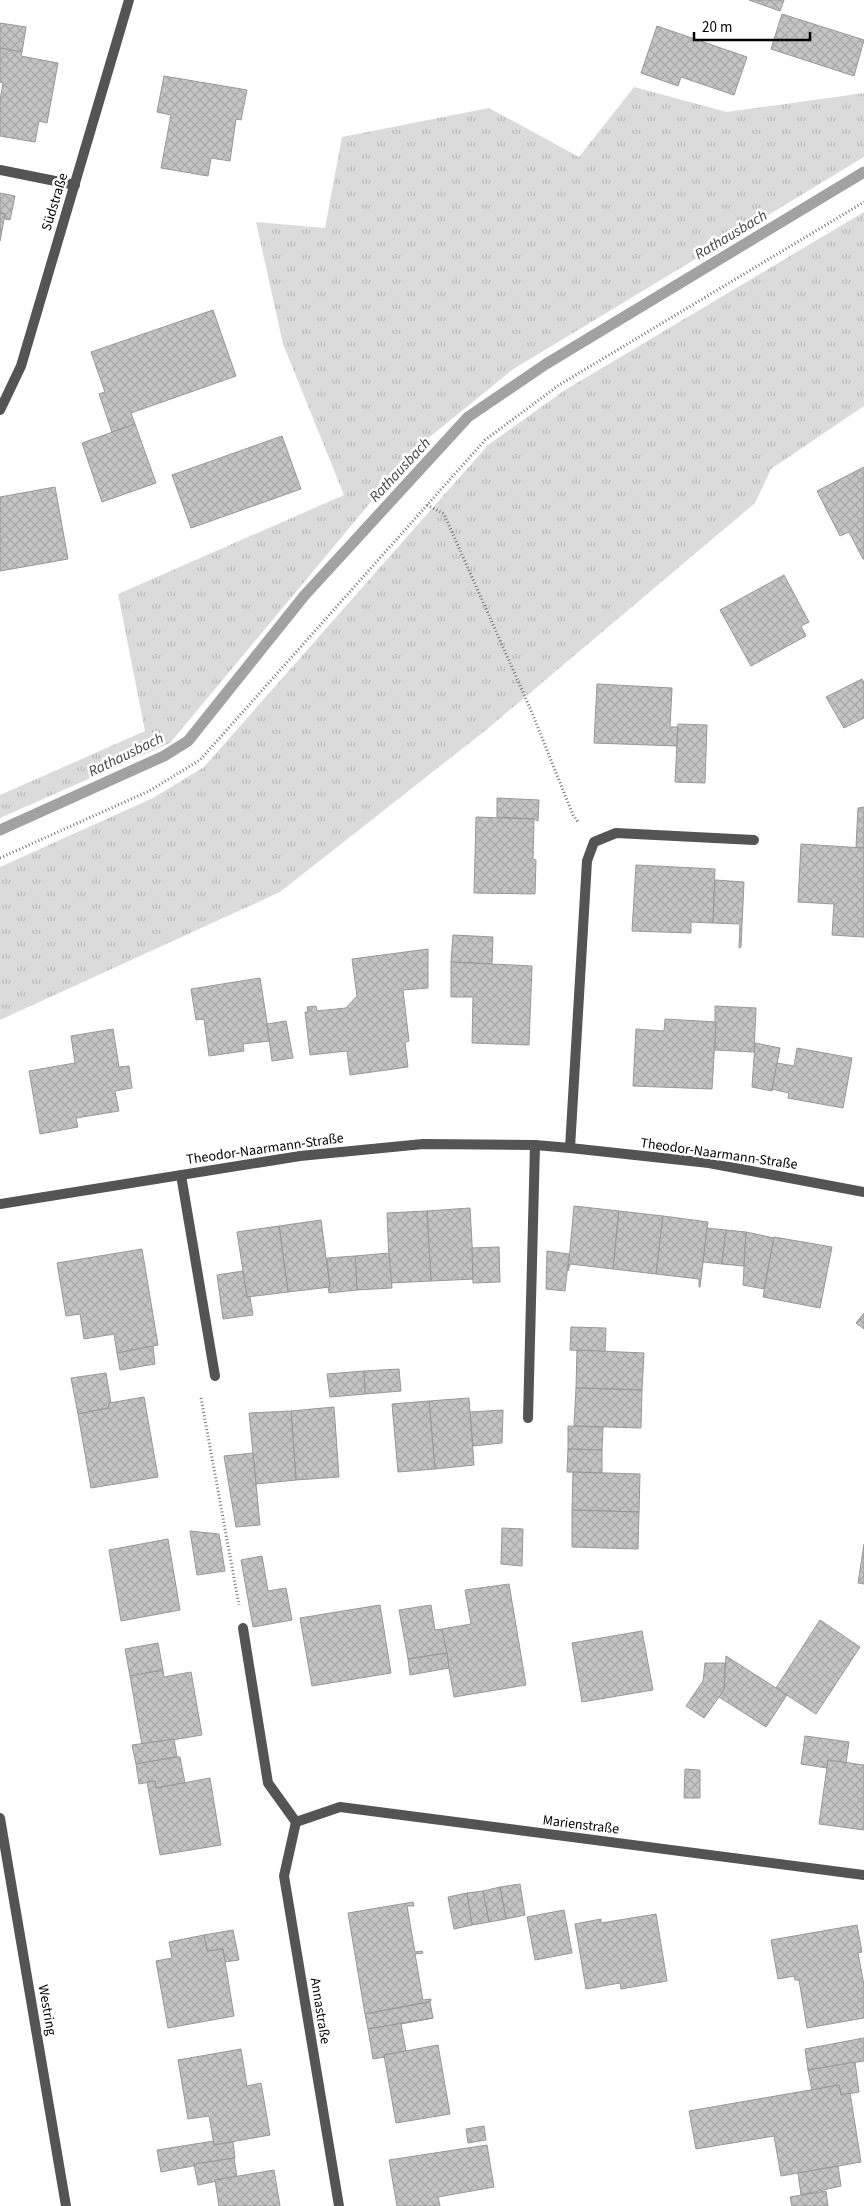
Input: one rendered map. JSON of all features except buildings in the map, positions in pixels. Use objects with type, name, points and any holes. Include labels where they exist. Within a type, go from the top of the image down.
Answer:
[{"type":"street","name":"Südstraße","points":[[0,410],[21,366],[130,0]]},
{"type":"street","points":[[0,170],[75,185]]},
{"type":"street","points":[[570,1148],[586,861],[594,842],[616,832],[754,840]]},
{"type":"street","name":"Theodor-Naarmann-Straße","points":[[0,1204],[300,1156],[423,1144],[535,1145],[709,1163],[864,1192]]},
{"type":"street","points":[[528,1418],[535,1145]]},
{"type":"street","points":[[181,1175],[214,1376]]},
{"type":"street","points":[[243,1628],[268,1783],[296,1822]]},
{"type":"street","name":"Marienstraße","points":[[296,1822],[340,1808],[864,1875]]},
{"type":"street","name":"Westring","points":[[0,1818],[66,2206]]},
{"type":"street","name":"Annastraße","points":[[296,1822],[284,1876],[339,2206]]},
{"type":"path","points":[[0,858],[148,791],[200,760],[484,440],[558,386],[864,202]]},
{"type":"path","points":[[427,505],[444,514],[530,708],[573,815],[594,842]]},
{"type":"path","points":[[214,1376],[200,1399],[243,1628]]},
{"type":"green space","points":[[634,87],[727,112],[864,93],[864,157],[512,370],[415,449],[170,743],[0,818],[0,795],[145,731],[118,594],[344,495],[283,344],[256,222],[325,228],[342,137],[489,108],[579,157]]},
{"type":"green space","points":[[864,212],[864,406],[771,469],[755,503],[486,730],[280,892],[0,1020],[0,867],[153,798],[204,767],[488,445],[565,390]]},
{"type":"waterway","name":"Rathausbach","points":[[0,830],[164,756],[188,741],[304,596],[468,417],[546,364],[864,172]]}]
